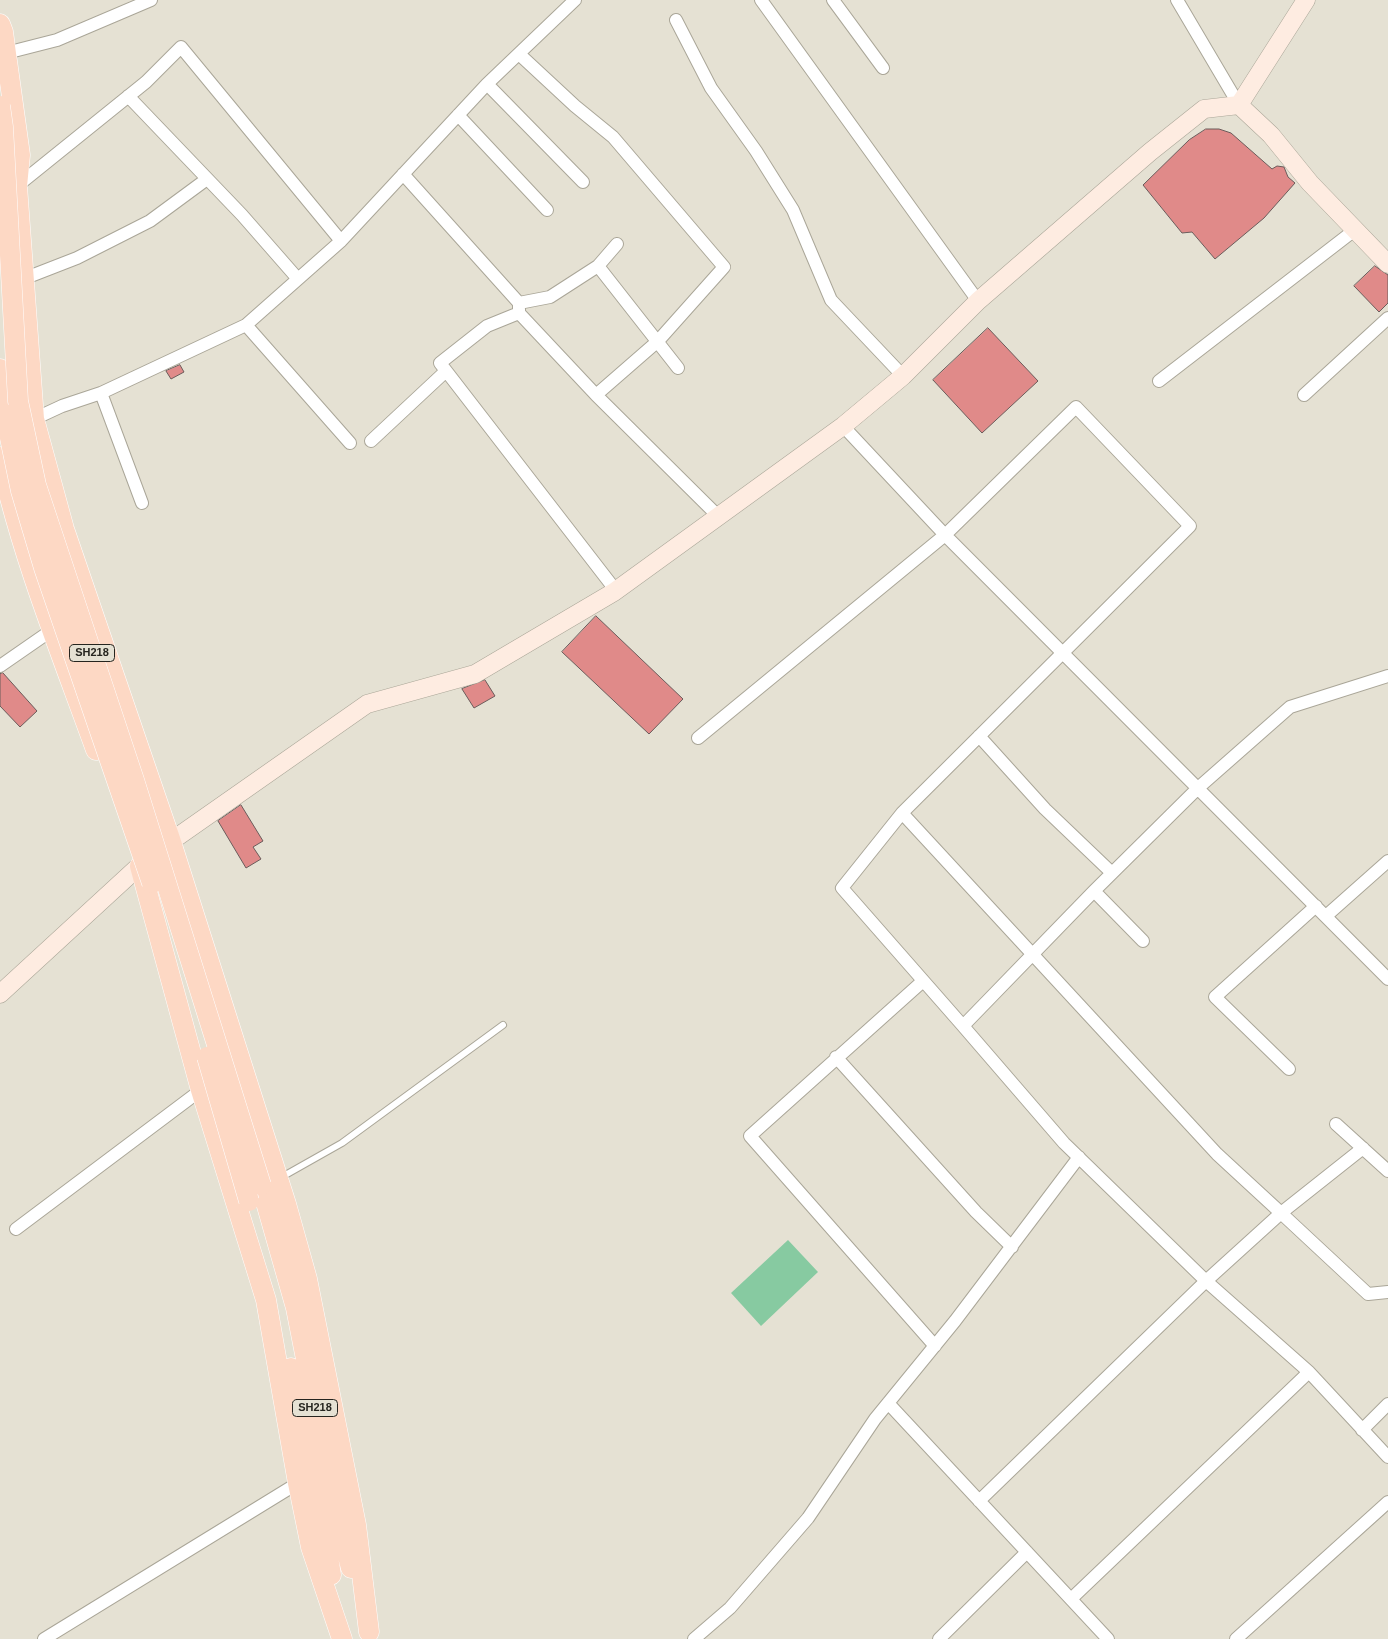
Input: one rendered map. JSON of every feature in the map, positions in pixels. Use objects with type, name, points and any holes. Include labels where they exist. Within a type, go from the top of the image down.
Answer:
[{"type":"main road","points":[[0,24],[6,53],[20,155],[17,186],[34,419],[64,529],[170,840],[276,1180],[286,1204],[311,1298],[356,1525],[370,1635]]},
{"type":"main road","name":"SH218","points":[[0,106],[3,127],[18,401],[36,485],[134,780],[281,1251],[296,1308],[334,1502],[370,1635]]},
{"type":"main road","name":"SH218","points":[[0,369],[5,414],[21,492],[44,568],[102,733],[185,981],[278,1305],[320,1510],[341,1634]]},
{"type":"main road","points":[[0,457],[12,508],[52,630],[139,864],[201,1090],[266,1300],[311,1547],[341,1634]]},
{"type":"street","points":[[6,53],[57,40],[151,0]]},
{"type":"street","points":[[34,419],[62,406],[101,393],[246,325],[341,241],[487,84],[575,0]]},
{"type":"street","points":[[761,0],[978,301]]},
{"type":"street","points":[[833,0],[883,68]]},
{"type":"street","points":[[1178,0],[1239,105],[1271,134],[1310,183],[1388,264]]},
{"type":"street","points":[[1239,105],[1306,0]]},
{"type":"street","points":[[676,20],[711,88],[793,210],[831,300],[903,376]]},
{"type":"street","points":[[17,186],[128,96],[181,47],[341,241]]},
{"type":"street","points":[[518,54],[575,106],[613,137],[724,268],[658,341],[596,395]]},
{"type":"street","points":[[487,84],[583,182]]},
{"type":"street","points":[[128,96],[298,279]]},
{"type":"street","points":[[0,994],[139,864],[170,840],[367,704],[475,674],[614,592],[717,515],[843,426],[903,376],[978,301],[1150,152],[1204,109],[1239,105]]},
{"type":"street","points":[[458,115],[547,210]]},
{"type":"street","points":[[403,174],[596,395],[717,515]]},
{"type":"street","points":[[23,279],[77,258],[150,221],[207,179]]},
{"type":"street","points":[[1158,381],[1356,229]]},
{"type":"street","points":[[614,592],[610,583],[440,363],[487,326],[519,308],[550,297],[598,266],[617,244]]},
{"type":"street","points":[[598,266],[678,368]]},
{"type":"street","points":[[1304,395],[1388,318]]},
{"type":"street","points":[[246,325],[350,443]]},
{"type":"street","points":[[371,441],[446,371]]},
{"type":"street","points":[[101,393],[142,502]]},
{"type":"street","points":[[698,738],[945,535],[1076,407],[1190,526],[902,813],[842,888],[1079,1157],[1206,1281],[1309,1372],[1388,1457]]},
{"type":"street","points":[[843,426],[945,535],[1388,979]]},
{"type":"street","points":[[0,666],[52,630]]},
{"type":"street","points":[[963,1026],[1094,891],[1198,788],[1290,707],[1388,676]]},
{"type":"street","points":[[979,736],[1046,809],[1112,873]]},
{"type":"street","points":[[902,813],[1217,1154],[1368,1294],[1388,1292]]},
{"type":"street","points":[[1326,916],[1388,861]]},
{"type":"street","points":[[1094,891],[1143,940]]},
{"type":"street","points":[[1289,1068],[1215,997],[1316,906]]},
{"type":"street","points":[[923,981],[750,1136],[935,1346]]},
{"type":"street","points":[[836,1057],[976,1212],[1012,1247]]},
{"type":"street","points":[[16,1229],[201,1090]]},
{"type":"street","points":[[1336,1124],[1388,1171]]},
{"type":"street","points":[[979,1501],[1206,1281],[1281,1214],[1363,1148]]},
{"type":"street","points":[[694,1639],[730,1608],[808,1518],[888,1403],[1012,1247],[1079,1157]]},
{"type":"street","points":[[1071,1600],[1309,1372]]},
{"type":"street","points":[[888,1403],[1108,1639]]},
{"type":"street","points":[[1362,1430],[1388,1404]]},
{"type":"street","points":[[44,1639],[298,1483]]},
{"type":"street","points":[[1236,1639],[1388,1502]]},
{"type":"street","points":[[939,1639],[1027,1552]]},
{"type":"lane","points":[[276,1180],[342,1143],[503,1025]]},
{"type":"green space","points":[[788,1240],[818,1272],[761,1326],[731,1293]]},
{"type":"building","points":[[1206,129],[1219,129],[1231,133],[1272,169],[1277,166],[1284,167],[1288,177],[1295,183],[1264,218],[1215,259],[1192,232],[1182,233],[1143,185],[1189,140]]},
{"type":"building","points":[[1375,266],[1388,275],[1388,303],[1379,312],[1354,286]]},
{"type":"building","points":[[988,328],[1038,381],[982,433],[933,380]]},
{"type":"building","points":[[180,365],[184,372],[171,379],[166,371]]},
{"type":"building","points":[[596,616],[683,699],[649,734],[562,652]]},
{"type":"building","points":[[3,673],[37,711],[20,727],[0,706],[0,674]]},
{"type":"building","points":[[485,680],[495,696],[474,708],[462,689]]},
{"type":"building","points":[[241,805],[263,841],[253,847],[261,859],[246,868],[218,821]]}]
